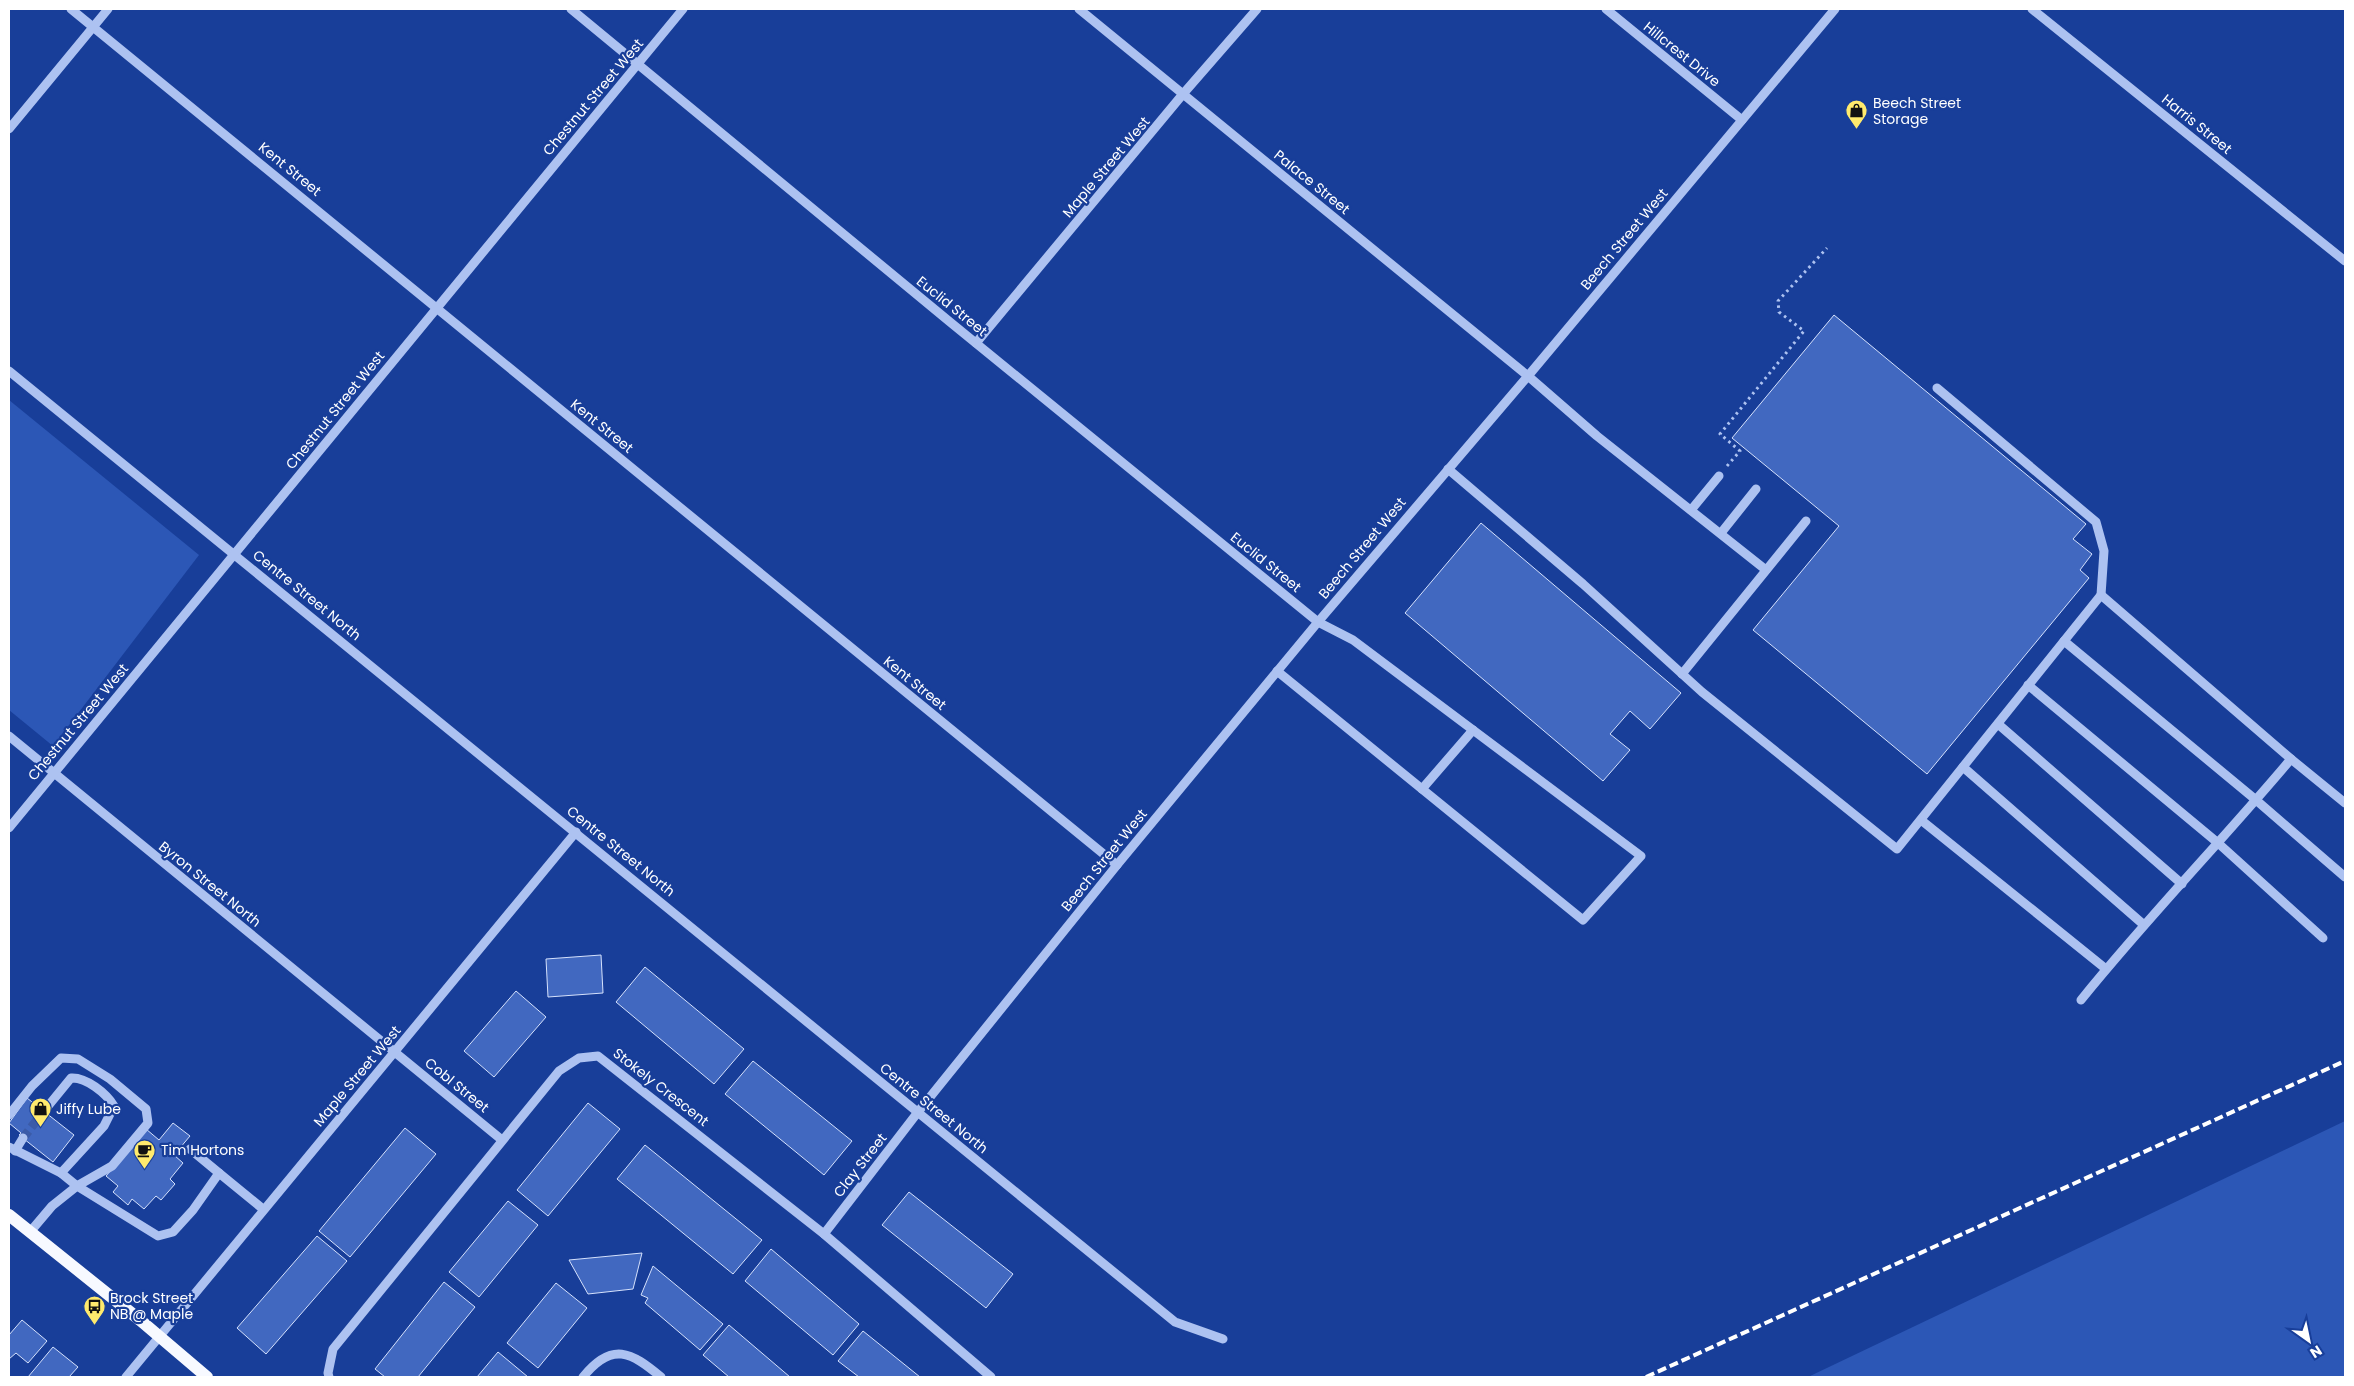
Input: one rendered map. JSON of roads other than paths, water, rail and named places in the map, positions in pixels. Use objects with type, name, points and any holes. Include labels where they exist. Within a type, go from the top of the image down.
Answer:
[{"type":"main road","points":[[9,1216],[207,1377]]},
{"type":"street","name":"Kent Street","points":[[71,9],[1117,865]]},
{"type":"street","points":[[9,129],[108,9]]},
{"type":"street","name":"Euclid Street","points":[[571,9],[1318,622],[1353,640],[1641,856],[1583,920],[1422,789]]},
{"type":"street","name":"Chestnut Street West","points":[[9,828],[683,9]]},
{"type":"street","name":"Palace Street","points":[[1079,9],[1528,376],[1597,436],[1766,570]]},
{"type":"street","name":"Maple Street West","points":[[976,343],[1183,94],[1257,9]]},
{"type":"street","name":"Hillcrest Drive","points":[[1606,9],[1742,120]]},
{"type":"street","name":"Beech Street West","points":[[918,1112],[1117,865],[1318,622],[1528,376],[1835,9]]},
{"type":"street","name":"Harris Street","points":[[2032,9],[2345,261]]},
{"type":"street","name":"Centre Street North","points":[[9,371],[1175,1322],[1223,1339]]},
{"type":"street","points":[[1448,469],[1583,584],[1682,674],[1897,849],[2101,595],[2104,551],[2096,522],[1937,388]]},
{"type":"street","points":[[1691,510],[1719,476]]},
{"type":"street","points":[[1721,533],[1756,489]]},
{"type":"street","points":[[1682,674],[1806,521]]},
{"type":"street","points":[[2101,595],[2291,759],[2345,803]]},
{"type":"street","points":[[2064,640],[2345,877]]},
{"type":"street","points":[[1278,671],[1422,789],[1473,730]]},
{"type":"street","points":[[2028,685],[2218,843],[2323,938]]},
{"type":"street","points":[[1998,724],[2182,884]]},
{"type":"street","name":"Byron Street North","points":[[9,736],[395,1052]]},
{"type":"street","points":[[2081,1000],[2144,924],[2182,884],[2291,759]]},
{"type":"street","points":[[1963,767],[2144,924]]},
{"type":"street","points":[[1921,820],[2106,969]]},
{"type":"street","name":"Maple Street West","points":[[126,1377],[576,832]]},
{"type":"street","name":"Cobl Street","points":[[395,1052],[502,1140]]},
{"type":"street","name":"Stokely Crescent","points":[[329,1377],[328,1373],[333,1349],[502,1140],[560,1072],[579,1058],[598,1056],[824,1234],[991,1377]]},
{"type":"street","points":[[9,1115],[32,1086],[61,1058],[78,1059],[110,1079],[146,1108],[148,1123],[112,1166],[77,1186],[52,1206],[30,1232]]},
{"type":"street","points":[[44,1111],[71,1078],[79,1078],[108,1096],[114,1106],[104,1126],[62,1173]]},
{"type":"street","name":"Clay Street","points":[[824,1234],[918,1112]]},
{"type":"street","points":[[23,1138],[12,1149],[62,1173],[77,1186],[158,1236],[173,1232],[193,1210],[219,1173]]},
{"type":"street","points":[[190,1149],[263,1209]]},
{"type":"street","points":[[583,1377],[598,1362],[610,1356],[619,1355],[630,1355],[661,1377]]},
{"type":"tunnel","points":[[23,1138],[44,1111]]},
{"type":"railway","points":[[1646,1377],[2345,1061]]},
{"type":"place","name":"Beech Street Storage","points":[[1857,130]]},
{"type":"place","name":"Jiffy Lube","points":[[40,1128]]},
{"type":"place","name":"Tim Hortons","points":[[145,1169]]},
{"type":"place","name":"Brock Street NB @ Maple","points":[[94,1325]]}]
